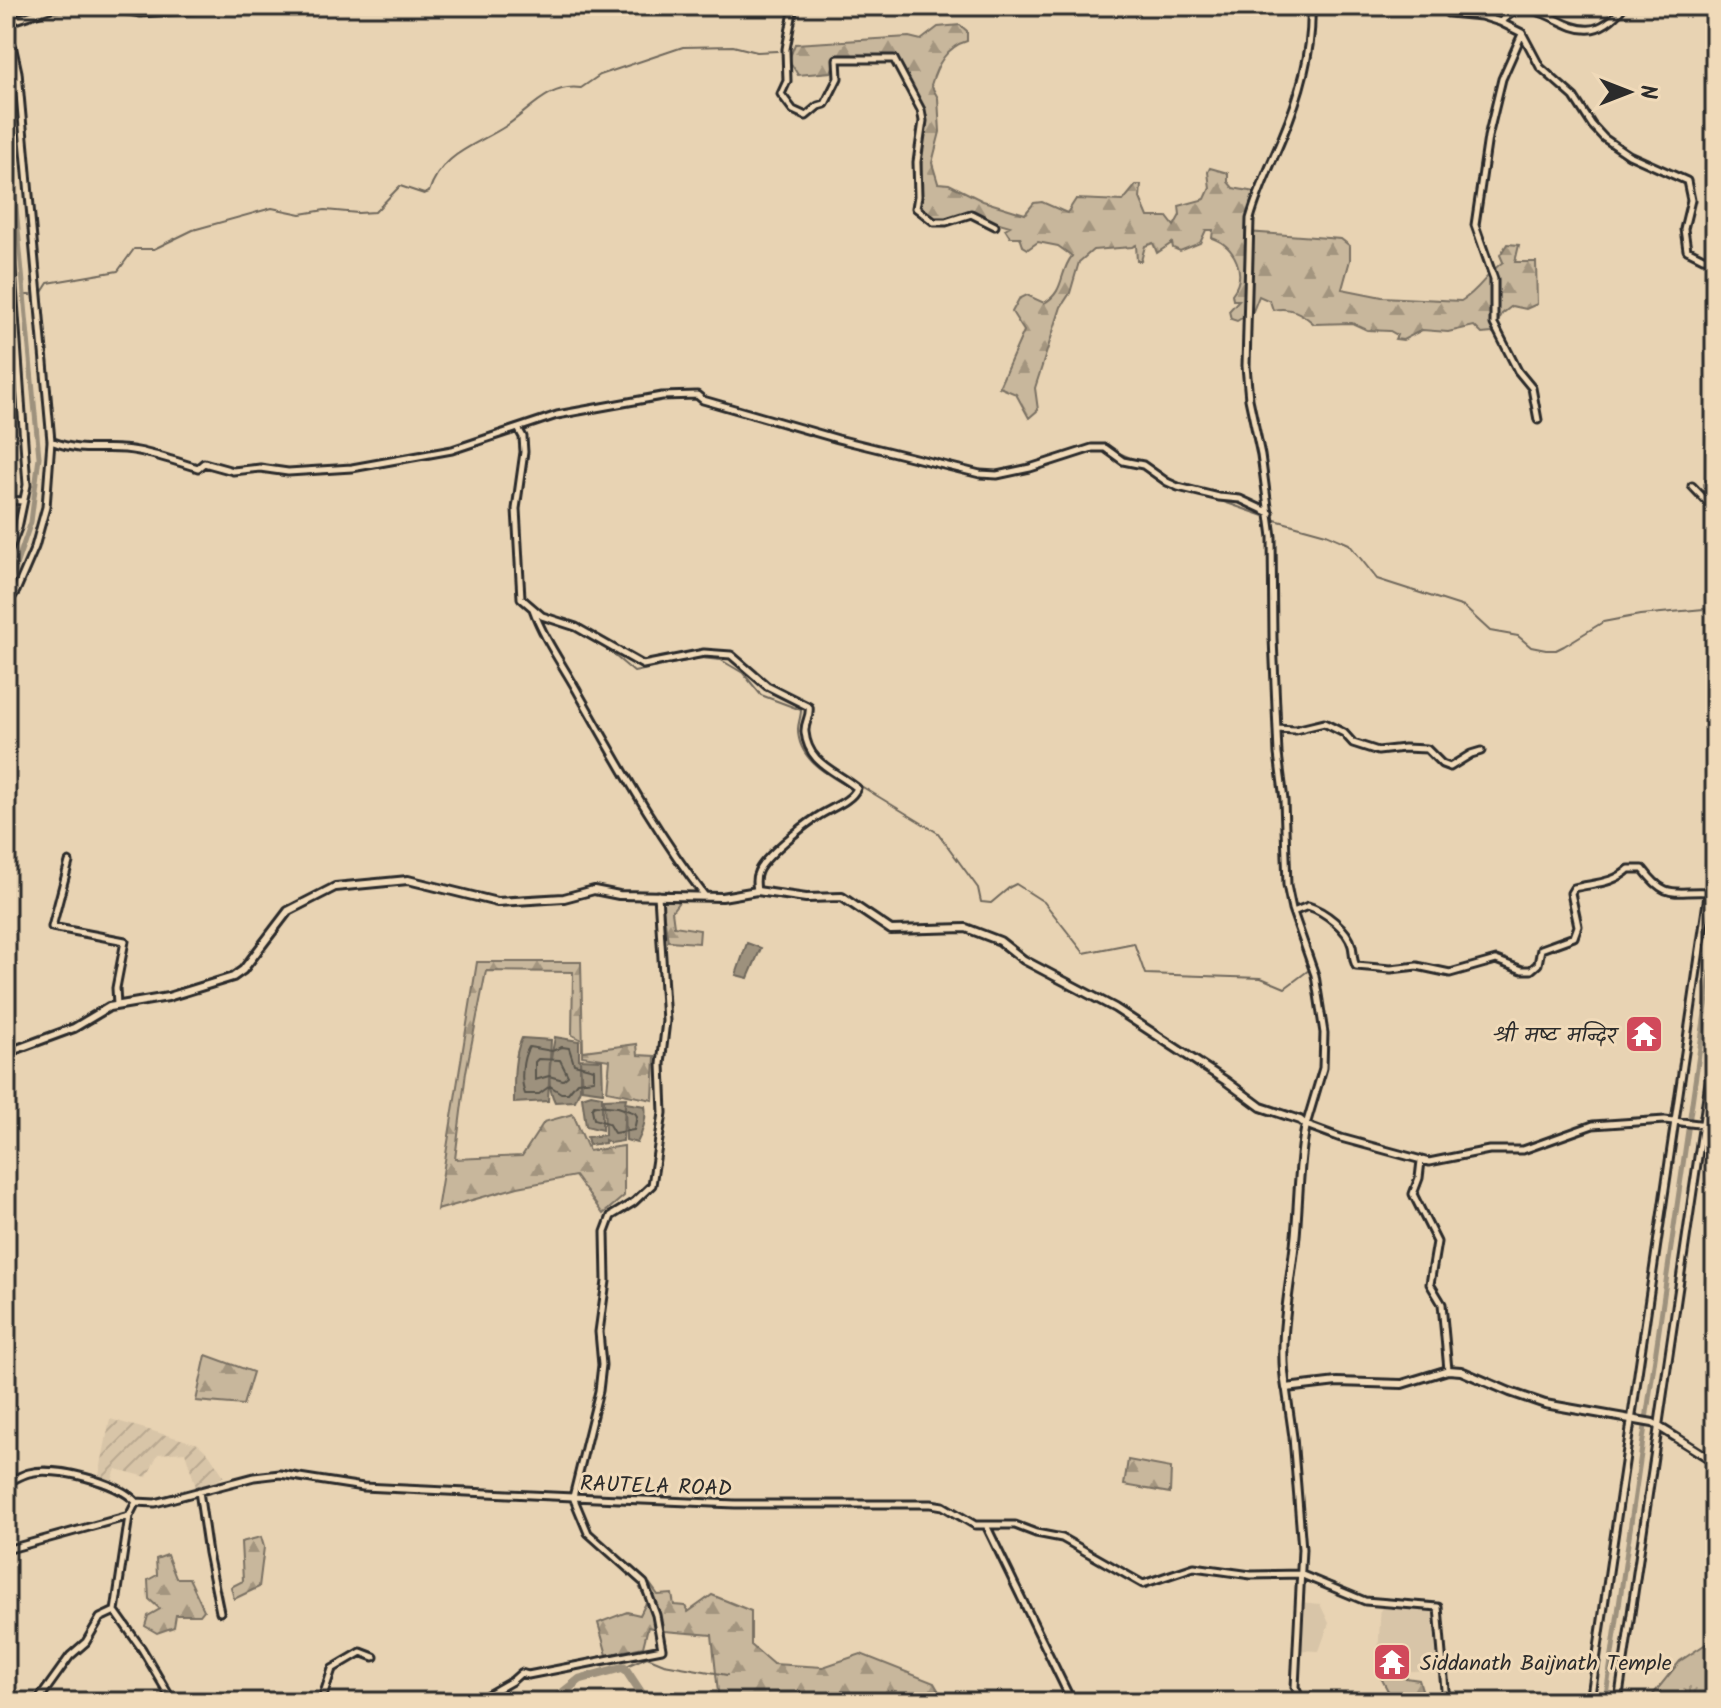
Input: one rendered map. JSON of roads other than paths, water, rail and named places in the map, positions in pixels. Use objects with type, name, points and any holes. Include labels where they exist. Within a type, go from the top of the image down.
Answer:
[{"type":"street","points":[[6,20],[52,8],[81,6]]},
{"type":"street","points":[[97,6],[141,13],[253,6]]},
{"type":"street","points":[[794,6],[786,49],[787,81],[781,94],[793,110],[806,116],[825,104],[838,78],[837,59],[894,59],[921,110],[923,121],[917,162],[916,208],[934,222],[946,222],[971,214],[995,226]]},
{"type":"street","points":[[1302,1702],[1295,1687],[1301,1516],[1282,1343],[1296,1226],[1299,1167],[1306,1125],[1323,1068],[1324,1033],[1315,975],[1287,885],[1284,800],[1277,729],[1270,513],[1251,412],[1246,366],[1250,219],[1297,97],[1310,30],[1311,6]]},
{"type":"street","points":[[1440,6],[1456,16],[1481,16],[1522,33],[1540,67],[1574,97],[1604,138],[1629,155],[1687,181],[1691,200],[1684,229],[1687,250],[1703,258],[1715,259]]},
{"type":"street","points":[[1500,22],[1516,10],[1533,9],[1592,29],[1607,23],[1624,6]]},
{"type":"street","points":[[6,32],[18,72],[51,441],[46,507],[35,547],[6,606]]},
{"type":"street","points":[[1522,33],[1502,79],[1488,137],[1475,225],[1494,279],[1494,324],[1518,371],[1532,388],[1538,420]]},
{"type":"street","points":[[6,187],[27,485],[18,528],[6,558]]},
{"type":"street","points":[[51,441],[90,451],[136,450],[198,468],[204,463],[233,471],[352,468],[452,450],[557,415],[662,396],[697,395],[703,400],[838,439],[980,474],[997,475],[1092,448],[1105,448],[1123,461],[1143,465],[1167,482],[1219,497],[1240,499],[1270,513]]},
{"type":"street","points":[[518,428],[523,437],[524,452],[516,509],[521,598],[542,616],[576,627],[643,665],[704,653],[731,655],[767,686],[809,707],[805,728],[808,747],[816,761],[853,785],[857,792],[817,817],[771,857],[757,873],[757,891]]},
{"type":"street","points":[[1692,486],[1715,510]]},
{"type":"street","points":[[6,500],[23,501]]},
{"type":"street","points":[[533,609],[554,652],[649,814],[705,896]]},
{"type":"street","points":[[1277,729],[1295,730],[1324,723],[1344,733],[1353,743],[1378,751],[1427,749],[1442,764],[1450,767],[1481,751]]},
{"type":"street","points":[[1590,1702],[1633,1420],[1653,1259],[1712,894],[1715,847]]},
{"type":"street","points":[[69,862],[52,927],[125,941],[116,988],[117,1005]]},
{"type":"street","points":[[1293,912],[1308,906],[1325,916],[1347,935],[1353,947],[1356,966],[1391,969],[1417,966],[1450,973],[1496,960],[1522,970],[1531,970],[1538,964],[1541,949],[1574,937],[1578,926],[1571,893],[1574,888],[1621,877],[1629,869],[1643,869],[1656,886],[1665,891],[1712,894]]},
{"type":"street","points":[[6,1053],[49,1040],[109,1007],[168,997],[233,977],[243,970],[288,911],[335,887],[408,880],[497,902],[564,898],[594,890],[619,895],[722,897],[757,891],[806,898],[842,897],[891,930],[966,928],[1000,941],[1024,960],[1115,1008],[1261,1107],[1300,1120],[1321,1132],[1421,1161],[1489,1150],[1523,1150],[1593,1125],[1614,1126],[1655,1120],[1715,1126]]},
{"type":"street","points":[[475,1702],[521,1673],[528,1675],[662,1649],[656,1615],[644,1583],[588,1533],[573,1497],[599,1391],[602,1365],[599,1332],[606,1281],[605,1232],[611,1216],[634,1202],[652,1185],[662,1122],[661,1064],[666,1021],[658,894]]},
{"type":"street","points":[[1618,1702],[1655,1424],[1715,1041]]},
{"type":"street","points":[[1421,1161],[1413,1194],[1437,1242],[1430,1284],[1442,1304],[1448,1370]]},
{"type":"street","points":[[1286,1388],[1337,1382],[1402,1384],[1448,1370],[1461,1371],[1545,1404],[1655,1424],[1715,1462]]},
{"type":"street","points":[[6,1483],[32,1472],[86,1477],[116,1488],[136,1502],[129,1516],[115,1611],[173,1702]]},
{"type":"street","name":"RAUTELA ROAD","points":[[136,1502],[155,1503],[254,1477],[280,1474],[363,1487],[573,1497],[735,1504],[931,1504],[943,1506],[975,1525],[1015,1525],[1062,1538],[1143,1584],[1194,1567],[1251,1575],[1300,1574]]},
{"type":"street","points":[[199,1491],[220,1612]]},
{"type":"street","points":[[6,1550],[129,1516]]},
{"type":"street","points":[[986,1525],[1072,1702]]},
{"type":"street","points":[[1300,1574],[1365,1601],[1438,1607],[1446,1702]]},
{"type":"street","points":[[37,1702],[70,1656],[86,1642],[100,1618],[115,1611]]},
{"type":"street","points":[[321,1702],[332,1669],[361,1652],[374,1657]]},
{"type":"water","points":[[747,943],[761,948],[748,978],[736,975]]},
{"type":"water","points":[[555,1037],[579,1041],[580,1089],[575,1101],[555,1102],[552,1095],[550,1070]]},
{"type":"water","points":[[522,1038],[551,1040],[548,1101],[514,1103],[516,1062]]},
{"type":"water","points":[[580,1059],[602,1060],[603,1092],[582,1089]]},
{"type":"water","points":[[591,1094],[602,1096],[602,1130],[586,1126],[582,1097]]},
{"type":"water","points":[[626,1098],[623,1141],[610,1143],[605,1140],[605,1143],[589,1145],[587,1137],[605,1135],[604,1099]]},
{"type":"water","points":[[625,1103],[645,1106],[644,1124],[637,1143],[626,1140]]},
{"type":"waterway","points":[[41,294],[48,283],[118,271],[134,249],[154,249],[193,230],[272,208],[301,214],[325,210],[375,212],[400,186],[424,194],[429,192],[434,179],[451,159],[506,126],[541,99],[560,90],[581,88],[600,75],[683,47],[733,46],[757,52],[777,51]]},
{"type":"waterway","points":[[6,99],[39,457],[31,522],[12,577],[6,585]]},
{"type":"waterway","points":[[24,295],[31,295]]},
{"type":"waterway","points":[[1119,453],[1140,462]]},
{"type":"waterway","points":[[1146,464],[1173,481],[1215,493]]},
{"type":"waterway","points":[[1221,501],[1267,517]]},
{"type":"waterway","points":[[1275,520],[1326,534],[1349,544],[1377,579],[1464,607],[1490,631],[1518,636],[1531,647],[1556,650],[1603,622],[1640,615],[1704,609],[1715,618]]},
{"type":"waterway","points":[[6,568],[14,571]]},
{"type":"waterway","points":[[587,638],[608,650],[634,672],[700,658],[721,660],[743,673],[761,695],[801,710],[798,729],[803,750],[816,766],[852,789]]},
{"type":"waterway","points":[[861,786],[938,833],[978,888],[981,902],[991,903],[1016,884],[1044,902],[1084,953],[1134,943],[1145,974],[1261,978],[1285,988],[1309,970]]},
{"type":"waterway","points":[[1605,1702],[1715,944]]},
{"type":"waterway","points":[[624,1667],[647,1657],[664,1664],[727,1675]]},
{"type":"waterway","points":[[551,1702],[580,1679],[624,1667],[647,1702]]},
{"type":"place","name":"श्री मष्ट मन्दिर","points":[[1644,1034]]},
{"type":"place","name":"Siddanath Baijnath Temple","points":[[1392,1662]]}]
